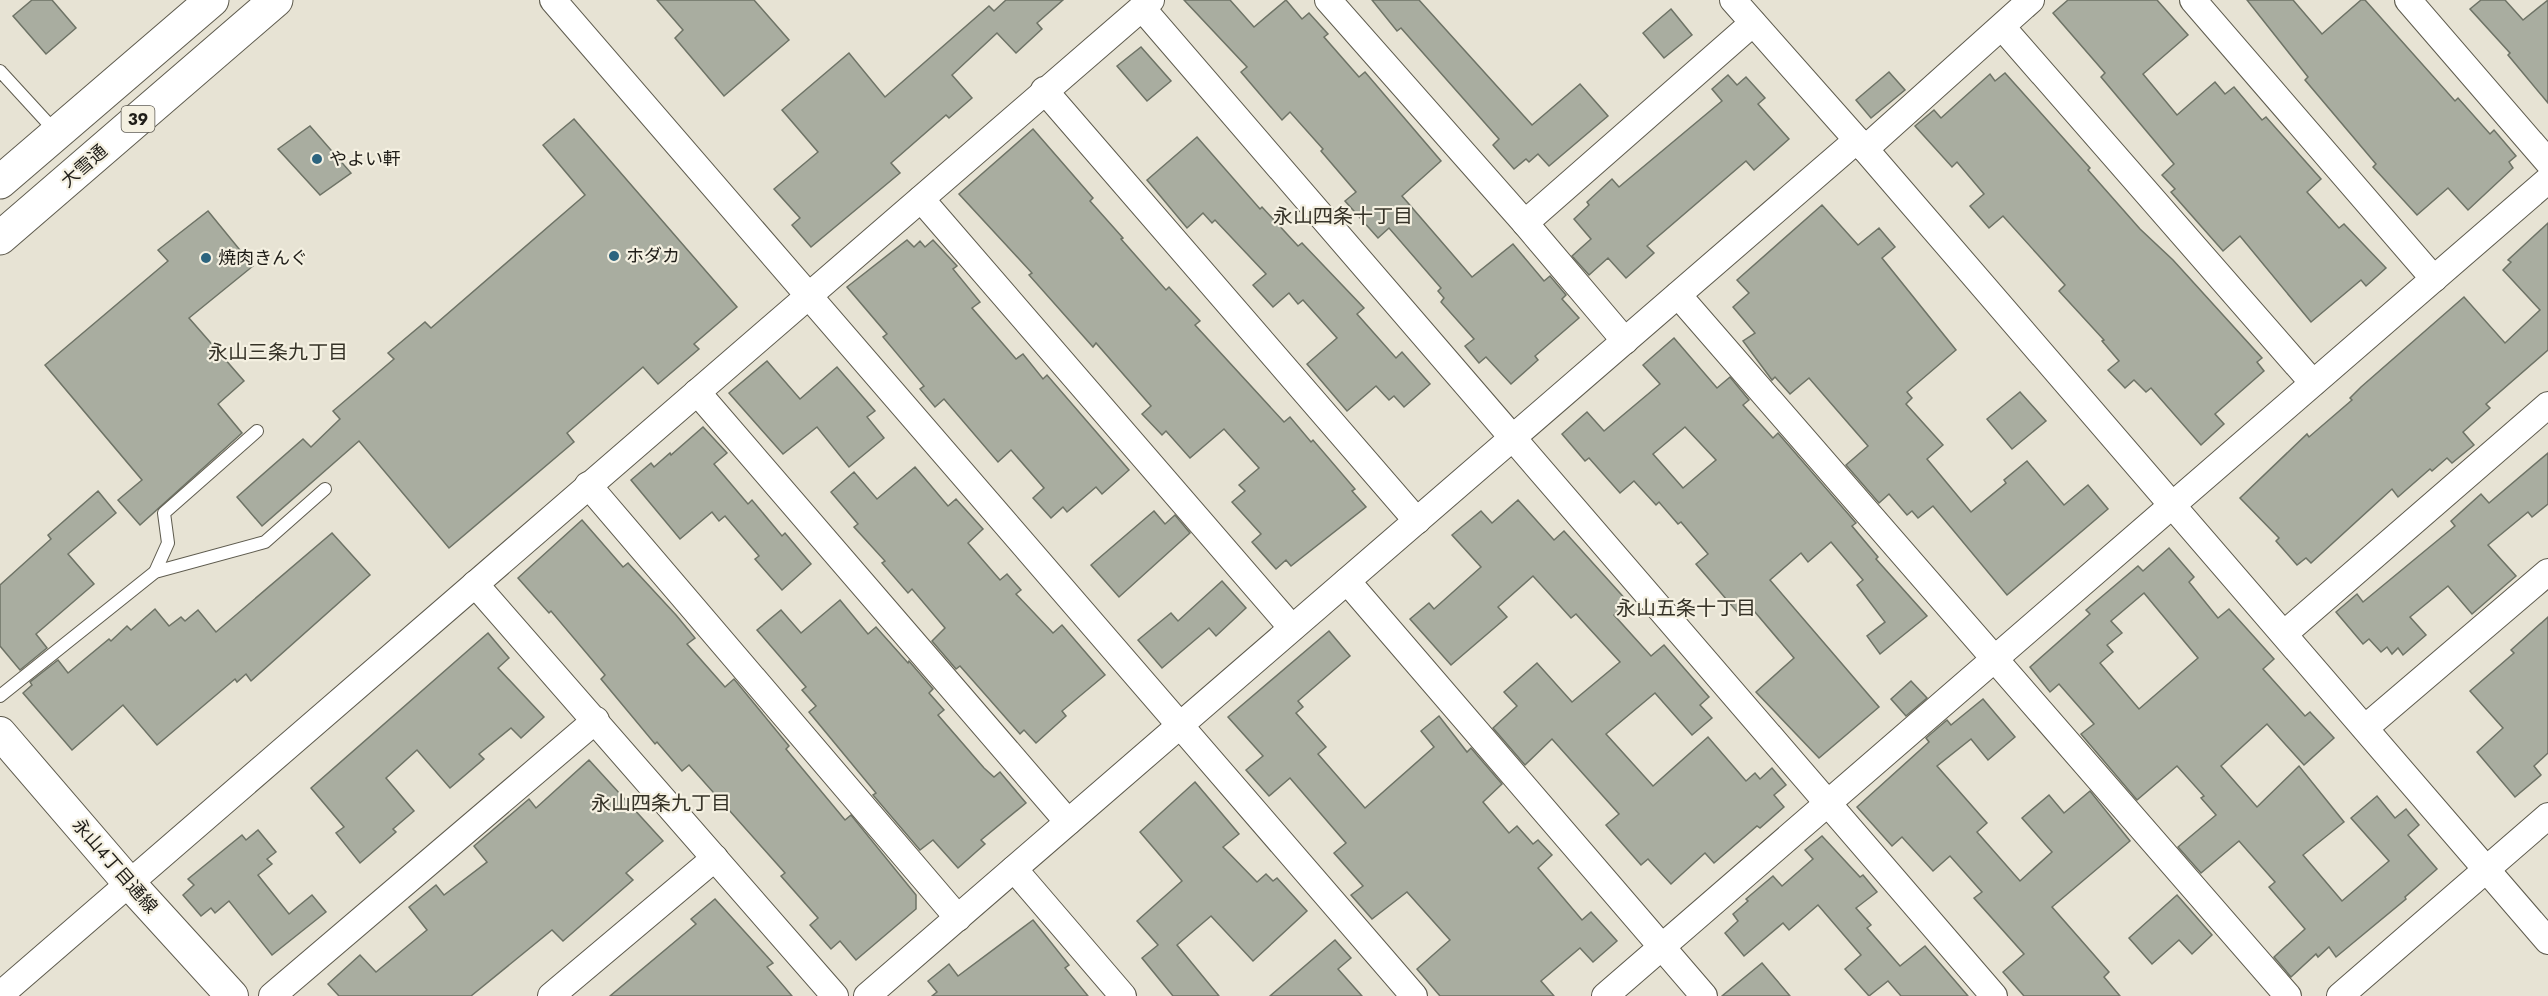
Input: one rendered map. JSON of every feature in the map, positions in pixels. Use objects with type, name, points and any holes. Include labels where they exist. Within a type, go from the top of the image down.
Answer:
[{"type":"highway","name":"39","points":[[0,182],[212,0]]},
{"type":"highway","name":"大雪通","points":[[0,238],[272,1]]},
{"type":"street","points":[[553,0],[807,297],[1414,996]]},
{"type":"street","points":[[1328,0],[1525,223],[1624,341]]},
{"type":"street","points":[[1733,0],[1861,145],[2548,941]]},
{"type":"street","points":[[867,996],[1624,341],[2002,27],[2031,0]]},
{"type":"street","points":[[2193,0],[2434,279]]},
{"type":"street","points":[[2408,0],[2548,162]]},
{"type":"street","points":[[0,994],[1146,4],[1512,438],[1994,996]]},
{"type":"street","points":[[1525,223],[1753,23]]},
{"type":"street","points":[[2002,27],[2313,383]]},
{"type":"street","points":[[1044,90],[1417,521]]},
{"type":"street","points":[[1605,996],[2548,180]]},
{"type":"street","points":[[921,199],[1292,628]]},
{"type":"street","points":[[1678,295],[2288,996]]},
{"type":"street","points":[[697,392],[1068,822]]},
{"type":"street","points":[[2284,634],[2548,405]]},
{"type":"street","points":[[588,485],[958,918]]},
{"type":"street","points":[[2365,728],[2548,572]]},
{"type":"street","points":[[1347,581],[1704,996]]},
{"type":"street","points":[[475,584],[835,996]]},
{"type":"street","points":[[272,996],[596,720]]},
{"type":"street","name":"永山4丁目通線","points":[[0,733],[129,883],[232,996]]},
{"type":"street","points":[[2340,996],[2548,816]]},
{"type":"street","points":[[551,996],[715,858]]},
{"type":"street","points":[[1014,869],[1122,996]]},
{"type":"lane","points":[[0,71],[57,133]]},
{"type":"lane","points":[[155,572],[168,543],[164,513],[257,430]]},
{"type":"lane","points":[[0,696],[155,572],[265,542],[325,489]]},
{"type":"building","points":[[32,0],[52,0],[76,28],[46,54],[13,16]]},
{"type":"building","points":[[657,0],[754,0],[789,40],[724,96],[675,38],[683,30]]},
{"type":"building","points":[[1006,0],[1063,0],[1037,23],[1042,29],[1016,53],[997,33],[952,75],[972,98],[949,118],[946,115],[891,163],[900,173],[811,247],[792,225],[800,218],[774,189],[818,152],[782,110],[849,53],[885,97],[989,6],[994,11]]},
{"type":"building","points":[[1184,0],[1230,0],[1254,27],[1286,0],[1302,19],[1309,13],[1328,34],[1324,37],[1359,77],[1365,72],[1441,161],[1402,196],[1472,277],[1513,244],[1544,281],[1550,276],[1566,295],[1562,299],[1579,318],[1535,356],[1538,360],[1511,384],[1486,357],[1479,363],[1465,346],[1474,339],[1441,302],[1444,298],[1438,291],[1441,288],[1389,228],[1378,238],[1345,201],[1356,192],[1321,151],[1323,149],[1290,112],[1282,120],[1241,72],[1247,67]]},
{"type":"building","points":[[1372,0],[1419,0],[1532,125],[1580,84],[1608,116],[1549,166],[1538,154],[1529,162],[1526,159],[1514,169],[1493,145],[1499,139],[1401,28],[1397,31]]},
{"type":"building","points":[[2068,0],[2157,0],[2188,35],[2143,74],[2177,115],[2215,82],[2225,94],[2234,87],[2262,120],[2266,117],[2321,179],[2307,192],[2339,228],[2344,224],[2386,268],[2366,286],[2361,280],[2311,322],[2240,236],[2223,251],[2171,192],[2175,189],[2162,175],[2174,164],[2101,77],[2105,73],[2053,13]]},
{"type":"building","points":[[2247,0],[2293,0],[2322,34],[2361,0],[2365,0],[2455,101],[2458,98],[2490,134],[2494,130],[2516,156],[2509,162],[2513,168],[2468,210],[2448,188],[2417,215],[2373,167],[2376,164],[2305,80],[2308,77]]},
{"type":"building","points":[[2481,0],[2505,0],[2523,20],[2548,0],[2548,103],[2508,55],[2510,53],[2470,9]]},
{"type":"building","points":[[1671,9],[1692,35],[1664,58],[1643,33]]},
{"type":"building","points":[[1141,47],[1171,81],[1147,101],[1117,66]]},
{"type":"building","points":[[1889,72],[1905,90],[1871,118],[1856,100]]},
{"type":"building","points":[[2005,73],[2090,168],[2088,170],[2140,229],[2173,260],[2262,358],[2257,362],[2264,371],[2215,414],[2224,424],[2201,445],[2151,388],[2146,392],[2134,380],[2125,388],[2108,370],[2119,361],[2102,341],[2104,340],[2059,291],[2065,285],[2003,216],[1989,228],[1970,206],[1984,194],[1957,162],[1952,167],[1915,126],[1934,110],[1941,118],[1990,74],[1995,81]]},
{"type":"building","points":[[1728,75],[1737,85],[1746,77],[1765,98],[1758,104],[1789,139],[1754,170],[1746,161],[1647,246],[1654,253],[1626,278],[1608,258],[1589,275],[1572,256],[1591,239],[1574,219],[1589,205],[1587,202],[1612,179],[1619,187],[1722,101],[1712,89]]},
{"type":"building","points":[[574,119],[737,307],[694,344],[699,349],[658,384],[643,367],[567,433],[574,442],[449,548],[359,441],[262,526],[237,497],[303,439],[311,447],[340,419],[333,411],[394,359],[388,353],[425,322],[431,328],[585,195],[543,145]]},
{"type":"building","points":[[310,126],[351,173],[320,195],[278,149]]},
{"type":"building","points":[[1033,129],[1093,198],[1090,201],[1123,238],[1121,239],[1166,290],[1169,287],[1200,321],[1195,325],[1284,422],[1290,417],[1311,442],[1313,440],[1355,489],[1352,491],[1366,507],[1291,566],[1286,560],[1276,569],[1252,542],[1261,534],[1232,502],[1245,491],[1239,485],[1259,468],[1224,429],[1190,458],[1166,431],[1162,435],[1142,414],[1151,406],[1096,343],[1093,347],[1029,275],[1032,273],[959,194]]},
{"type":"building","points":[[1197,137],[1260,209],[1262,207],[1298,246],[1302,243],[1364,308],[1357,314],[1396,358],[1402,352],[1430,384],[1404,407],[1394,396],[1389,400],[1376,386],[1347,411],[1307,364],[1337,338],[1303,300],[1298,304],[1289,293],[1273,307],[1253,285],[1266,274],[1215,220],[1212,223],[1203,213],[1187,228],[1147,180]]},
{"type":"building","points":[[1822,205],[1858,245],[1879,228],[1895,247],[1882,258],[1956,350],[1907,392],[1912,398],[1906,404],[1943,445],[1927,459],[1971,512],[2006,483],[2004,480],[2027,461],[2064,505],[2088,485],[2108,509],[2007,595],[1933,506],[1918,518],[1912,511],[1907,515],[1889,494],[1879,503],[1846,465],[1868,446],[1809,378],[1790,394],[1775,377],[1772,380],[1743,341],[1755,333],[1733,307],[1749,293],[1737,280]]},
{"type":"building","points":[[208,211],[253,266],[189,318],[244,381],[218,404],[242,433],[140,525],[118,500],[142,480],[45,365],[168,261],[158,250]]},
{"type":"building","points":[[2548,223],[2548,350],[2486,404],[2490,408],[2463,432],[2474,445],[2452,463],[2447,458],[2432,471],[2430,469],[2398,497],[2392,489],[2311,563],[2306,558],[2297,565],[2276,541],[2279,538],[2240,498],[2307,434],[2309,437],[2352,400],[2350,398],[2361,387],[2464,297],[2505,343],[2540,310],[2503,270],[2511,262],[2508,260]]},
{"type":"building","points":[[907,240],[914,247],[920,241],[925,247],[933,240],[957,266],[953,269],[980,302],[972,308],[1016,359],[1023,354],[1043,379],[1047,375],[1129,470],[1102,494],[1096,487],[1067,512],[1063,507],[1051,518],[1033,498],[1044,488],[1011,450],[998,462],[944,399],[935,407],[920,389],[924,386],[883,337],[887,334],[847,287]]},
{"type":"building","points":[[1674,338],[1717,388],[1730,377],[1749,400],[1743,405],[1773,438],[1778,433],[1856,523],[1852,526],[1878,557],[1876,559],[1927,616],[1880,654],[1867,636],[1885,622],[1857,585],[1863,580],[1831,542],[1808,562],[1801,553],[1770,580],[1879,707],[1819,758],[1756,692],[1794,658],[1749,605],[1739,614],[1696,564],[1708,554],[1681,522],[1678,524],[1659,502],[1656,505],[1634,481],[1620,493],[1589,458],[1585,461],[1562,434],[1587,412],[1604,431],[1660,384],[1643,365]],"holes":[[[1685,427],[1716,460],[1683,488],[1653,454]]]},
{"type":"building","points":[[767,361],[800,399],[837,367],[875,411],[867,417],[884,438],[849,467],[817,427],[783,454],[729,393]]},
{"type":"building","points":[[2020,392],[2046,421],[2012,449],[1987,419]]},
{"type":"building","points":[[703,427],[727,453],[714,464],[748,504],[752,500],[782,536],[785,533],[811,564],[782,590],[755,559],[759,556],[725,516],[719,521],[712,512],[680,539],[631,480],[651,463],[654,467],[670,453],[671,455]]},
{"type":"building","points":[[2548,453],[2548,504],[2532,517],[2528,512],[2488,545],[2516,576],[2472,614],[2448,586],[2410,617],[2426,635],[2403,655],[2398,648],[2392,654],[2387,647],[2381,652],[2369,639],[2363,644],[2336,612],[2357,594],[2363,602],[2455,526],[2451,521],[2481,494],[2489,503]]},
{"type":"building","points":[[915,467],[948,506],[956,499],[983,529],[968,543],[1000,580],[1007,574],[1021,590],[1016,594],[1053,633],[1062,625],[1105,675],[1062,711],[1066,716],[1036,743],[1024,730],[1020,734],[960,666],[956,669],[932,641],[945,628],[912,589],[908,593],[882,563],[885,561],[854,527],[858,524],[831,492],[854,472],[877,499]]},
{"type":"building","points":[[98,491],[116,513],[68,554],[94,584],[36,634],[47,648],[20,670],[0,646],[0,585],[51,539],[48,535]]},
{"type":"building","points":[[1518,500],[1554,540],[1564,531],[1628,602],[1614,615],[1651,656],[1664,645],[1709,697],[1700,705],[1712,718],[1692,735],[1655,693],[1606,734],[1653,786],[1708,737],[1746,781],[1755,773],[1760,779],[1772,768],[1786,785],[1774,795],[1784,807],[1760,828],[1757,826],[1714,863],[1705,853],[1671,884],[1648,859],[1641,865],[1606,825],[1619,814],[1552,739],[1525,765],[1493,728],[1517,706],[1504,692],[1537,663],[1572,702],[1620,662],[1576,614],[1571,618],[1533,576],[1498,607],[1507,617],[1451,665],[1410,619],[1429,603],[1434,609],[1481,567],[1452,535],[1481,511],[1492,523]]},
{"type":"building","points":[[1154,511],[1165,524],[1175,515],[1190,533],[1119,597],[1091,565]]},
{"type":"building","points":[[582,520],[623,567],[628,563],[676,615],[695,638],[687,644],[725,687],[734,679],[789,746],[786,749],[845,820],[851,815],[916,895],[916,909],[856,960],[840,941],[831,949],[810,925],[818,918],[781,876],[785,873],[689,765],[682,771],[657,742],[655,744],[601,679],[605,675],[551,611],[549,613],[518,578]]},
{"type":"building","points":[[332,533],[370,575],[251,681],[246,674],[237,682],[235,679],[157,745],[123,705],[72,750],[23,693],[32,685],[30,682],[58,660],[68,673],[109,639],[111,641],[127,626],[131,630],[155,609],[169,626],[181,617],[185,621],[198,610],[216,632]]},
{"type":"building","points":[[2169,548],[2194,577],[2189,582],[2218,618],[2229,609],[2274,659],[2263,669],[2305,716],[2310,712],[2334,738],[2304,765],[2267,724],[2221,766],[2257,807],[2299,766],[2344,822],[2303,855],[2342,901],[2389,861],[2351,818],[2377,796],[2395,818],[2406,809],[2419,825],[2408,835],[2437,869],[2405,897],[2406,899],[2336,957],[2329,947],[2318,957],[2316,954],[2291,977],[2274,957],[2305,929],[2269,887],[2275,882],[2239,841],[2201,873],[2178,847],[2216,815],[2201,798],[2204,796],[2177,766],[2137,800],[2081,734],[2094,724],[2059,684],[2050,692],[2030,667],[2090,614],[2086,610],[2138,566],[2143,571]],"holes":[[[2144,593],[2198,658],[2139,709],[2100,663],[2113,652],[2107,645],[2122,633],[2111,621]]]},
{"type":"building","points":[[1222,581],[1246,608],[1216,636],[1209,628],[1162,668],[1138,640],[1171,613],[1178,621]]},
{"type":"building","points":[[840,600],[868,634],[876,627],[908,663],[909,661],[933,689],[929,693],[944,710],[938,715],[984,768],[994,777],[1000,772],[1026,803],[981,840],[985,844],[958,868],[933,840],[920,850],[873,795],[876,793],[809,712],[816,706],[802,690],[806,687],[757,630],[781,610],[801,633]]},
{"type":"building","points":[[2548,617],[2548,753],[2534,766],[2541,775],[2515,797],[2477,752],[2503,728],[2470,691],[2514,653],[2511,650]]},
{"type":"building","points":[[1329,631],[1350,656],[1298,701],[1303,707],[1296,713],[1326,747],[1318,754],[1365,808],[1434,747],[1421,731],[1439,716],[1467,752],[1471,748],[1502,784],[1483,802],[1509,833],[1517,826],[1533,844],[1538,840],[1552,855],[1538,868],[1582,920],[1591,912],[1617,941],[1593,962],[1580,948],[1541,981],[1554,996],[1440,996],[1417,969],[1450,940],[1407,892],[1372,919],[1351,895],[1363,886],[1334,853],[1346,843],[1290,778],[1269,796],[1246,770],[1263,756],[1228,717]]},
{"type":"building","points":[[488,633],[509,658],[498,668],[544,717],[521,738],[511,728],[479,754],[484,759],[450,788],[417,750],[386,778],[414,811],[393,829],[396,832],[360,863],[336,833],[344,827],[311,788]]},
{"type":"building","points":[[1911,681],[1927,698],[1906,716],[1891,699]]},
{"type":"building","points":[[1983,699],[2015,737],[1988,760],[1971,739],[1937,766],[1987,823],[1977,832],[2020,881],[2052,852],[2022,818],[2049,795],[2064,813],[2090,791],[2130,841],[2052,907],[2109,972],[2104,977],[2120,996],[2024,996],[2003,972],[2024,954],[1974,898],[1982,892],[1950,856],[1933,871],[1902,837],[1892,846],[1857,807],[1929,742],[1926,738],[1947,720],[1951,725]]},
{"type":"building","points":[[589,760],[663,841],[626,873],[633,880],[563,941],[552,930],[471,996],[339,996],[328,984],[360,955],[376,972],[427,930],[409,907],[436,885],[444,895],[487,862],[474,846],[529,799],[536,808]]},
{"type":"building","points":[[1195,782],[1239,834],[1223,847],[1257,882],[1266,874],[1273,881],[1277,878],[1307,911],[1253,961],[1211,916],[1177,945],[1219,996],[1173,996],[1142,958],[1158,945],[1137,921],[1182,881],[1140,832]]},
{"type":"building","points":[[258,830],[276,852],[267,859],[272,864],[258,875],[289,914],[312,895],[326,912],[272,955],[229,901],[215,913],[211,908],[201,916],[183,895],[194,885],[188,879],[242,835],[246,840]]},
{"type":"building","points":[[1822,836],[1860,877],[1863,875],[1877,892],[1856,908],[1871,925],[1867,928],[1900,966],[1925,946],[1968,996],[1901,996],[1888,981],[1869,996],[1845,969],[1861,955],[1818,905],[1789,930],[1783,923],[1744,956],[1725,933],[1738,921],[1733,914],[1748,901],[1746,899],[1773,876],[1782,886],[1813,859],[1805,850]]},
{"type":"building","points":[[2177,895],[2212,935],[2192,954],[2179,940],[2152,964],[2129,938]]},
{"type":"building","points":[[715,899],[773,963],[767,967],[792,996],[610,996],[696,924],[691,919]]},
{"type":"building","points":[[1033,920],[1069,965],[1065,968],[1088,996],[932,996],[937,992],[928,981],[949,964],[958,976]]},
{"type":"building","points":[[1335,940],[1351,958],[1338,969],[1362,996],[1270,996]]},
{"type":"building","points":[[1762,963],[1790,996],[1722,996]]},
{"type":"place","name":"やよい軒","points":[[317,159]]},
{"type":"place","name":"ホダカ","points":[[614,256]]},
{"type":"place","name":"焼肉きんぐ","points":[[206,258]]},
{"type":"district","name":"永山四条十丁目","points":[[1343,216]]},
{"type":"district","name":"永山三条九丁目","points":[[278,352]]},
{"type":"district","name":"永山五条十丁目","points":[[1686,608]]},
{"type":"district","name":"永山四条九丁目","points":[[661,803]]}]
